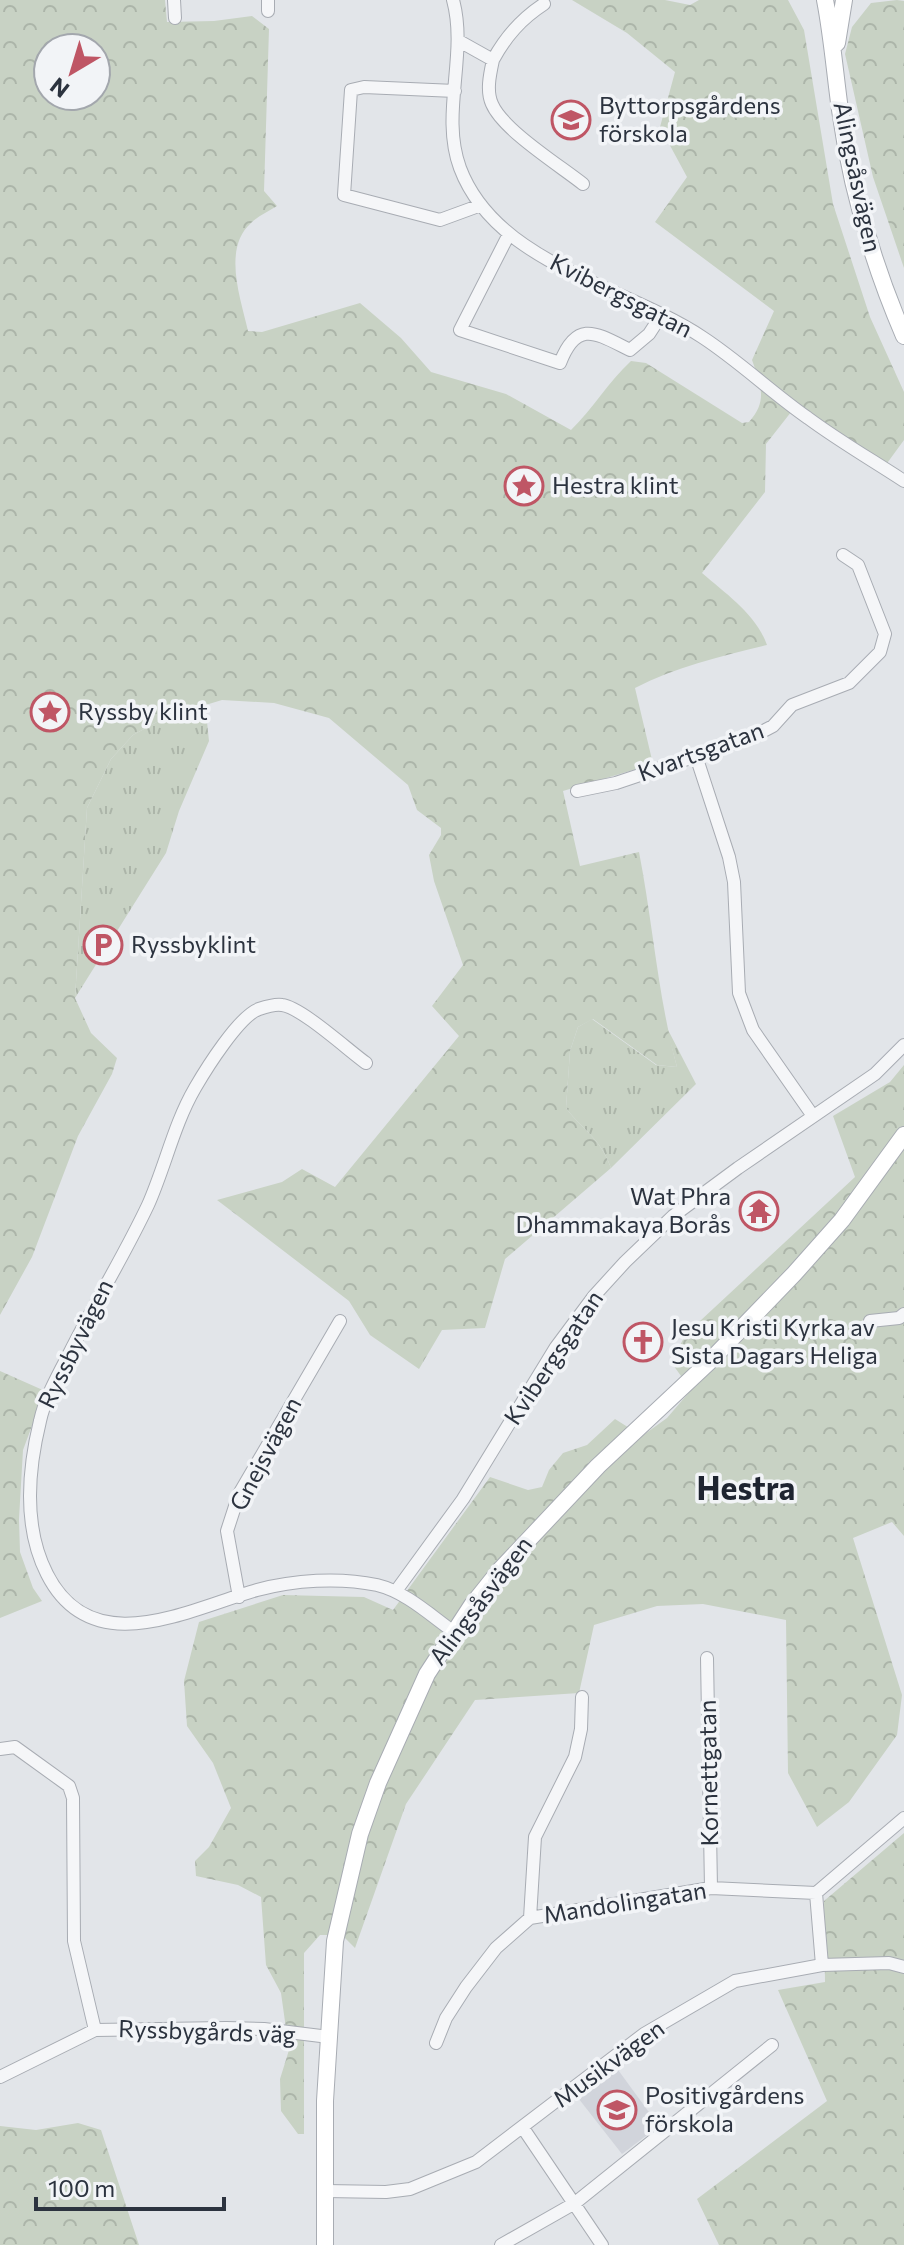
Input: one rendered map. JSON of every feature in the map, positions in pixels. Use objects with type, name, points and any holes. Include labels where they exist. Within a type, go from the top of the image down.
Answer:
[{"type":"main road","name":"Alingsåsvägen","points":[[814,0],[833,60]]},
{"type":"main road","name":"Alingsåsvägen","points":[[825,0],[840,111],[865,234],[904,336]]},
{"type":"main road","name":"Alingsåsvägen","points":[[833,60],[844,0]]},
{"type":"main road","name":"Alingsåsvägen","points":[[325,2245],[325,2101],[335,1941],[360,1834],[378,1783],[427,1674],[500,1570],[538,1527],[708,1363],[794,1274],[842,1220],[904,1135]]},
{"type":"street","points":[[174,0],[175,18]]},
{"type":"street","name":"Kvibergsgatan","points":[[453,0],[459,41],[452,120],[459,165],[481,205],[527,248],[704,338],[808,418],[904,481]]},
{"type":"street","points":[[544,4],[519,23],[504,40],[493,60],[489,79],[491,103],[506,124],[583,184]]},
{"type":"street","points":[[459,41],[493,60]]},
{"type":"street","points":[[455,91],[364,87],[351,90],[344,195],[440,220],[481,205]]},
{"type":"street","points":[[509,234],[460,330],[560,363],[568,344],[584,333],[630,350],[649,334],[662,314]]},
{"type":"street","name":"Kvartsgatan","points":[[577,791],[616,783],[750,738],[773,726],[792,705],[849,683],[880,652],[885,634],[858,565],[843,555]]},
{"type":"street","points":[[696,756],[729,857],[734,882],[739,993],[753,1030],[813,1116]]},
{"type":"street","name":"Ryssbyvägen","points":[[366,1063],[297,1010],[281,1005],[249,1014],[213,1062],[183,1113],[146,1208],[90,1312],[40,1417],[29,1497],[36,1550],[62,1597],[94,1618],[127,1625],[149,1623],[208,1608],[283,1584],[312,1581],[377,1585],[396,1591],[454,1632]]},
{"type":"street","name":"Kvibergsgatan","points":[[396,1591],[463,1499],[556,1347],[594,1296],[625,1262],[673,1216],[875,1074],[904,1045]]},
{"type":"street","points":[[870,1321],[899,1318],[904,1314]]},
{"type":"street","name":"Gnejsvägen","points":[[239,1597],[227,1531],[239,1494],[340,1321]]},
{"type":"street","name":"Kornettgatan","points":[[707,1658],[711,1888]]},
{"type":"street","points":[[436,2043],[446,2018],[466,1987],[496,1948],[530,1918],[535,1837],[575,1757],[581,1729],[582,1697]]},
{"type":"street","points":[[0,1749],[15,1747],[69,1786],[73,1798],[74,1941],[95,2030]]},
{"type":"street","points":[[822,1965],[816,1893],[904,1818]]},
{"type":"street","name":"Mandolingatan","points":[[530,1918],[711,1888],[816,1893]]},
{"type":"street","name":"Musikvägen","points":[[326,2191],[386,2192],[410,2189],[476,2162],[644,2034],[735,1981],[822,1965],[889,1963],[904,1967]]},
{"type":"street","name":"Ryssbygårds väg","points":[[0,2077],[95,2030],[264,2029],[329,2037]]},
{"type":"street","points":[[501,2245],[575,2203],[772,2045]]},
{"type":"street","points":[[523,2128],[602,2245]]},
{"type":"shaded area","name":"Positivgårdens förskola","points":[[613,2063],[659,2126],[622,2154],[575,2094]]},
{"type":"green space","points":[[0,0],[165,0],[167,22],[252,16],[269,29],[264,191],[277,206],[251,223],[237,246],[236,275],[248,331],[262,332],[360,303],[401,338],[431,372],[506,394],[571,430],[631,361],[646,363],[742,423],[749,422],[761,400],[752,360],[774,311],[655,222],[687,177],[660,127],[675,72],[627,33],[572,0],[665,0],[690,5],[699,0],[788,0],[804,30],[833,204],[870,317],[904,392],[904,440],[885,466],[795,407],[766,444],[765,492],[702,573],[748,614],[767,645],[682,668],[635,688],[653,764],[563,791],[580,866],[639,852],[665,1014],[677,1067],[657,1065],[593,1019],[578,1027],[570,1051],[566,1108],[596,1142],[611,1168],[505,1259],[485,1328],[442,1330],[419,1369],[370,1335],[349,1301],[217,1200],[282,1182],[302,1169],[335,1187],[459,1036],[432,1006],[463,965],[434,881],[429,855],[441,835],[441,828],[417,810],[408,785],[329,718],[274,703],[222,700],[166,717],[133,735],[111,759],[87,808],[75,998],[91,1033],[117,1058],[112,1074],[78,1136],[32,1257],[0,1315]]},
{"type":"green space","points":[[904,1],[904,268],[873,177],[845,54],[852,27],[871,3]]},
{"type":"green space","points":[[188,709],[207,722],[209,741],[179,811],[166,853],[75,998],[87,808],[111,759],[133,735]]},
{"type":"green space","points":[[592,1019],[656,1065],[677,1067],[666,1026],[696,1084],[611,1168],[596,1142],[566,1108],[570,1051],[578,1027]]},
{"type":"green space","points":[[904,1065],[904,1536],[892,1522],[853,1538],[902,1695],[897,1735],[849,1802],[817,1827],[788,1773],[786,1620],[703,1604],[657,1606],[594,1625],[579,1693],[475,1700],[406,1804],[355,1948],[342,1935],[320,1935],[304,1953],[304,2134],[298,2134],[281,2111],[280,2079],[289,2050],[281,1993],[266,1965],[261,1897],[238,1885],[196,1876],[195,1861],[209,1847],[231,1808],[213,1763],[187,1726],[184,1681],[199,1622],[283,1595],[364,1597],[393,1610],[490,1477],[528,1490],[542,1487],[549,1470],[563,1453],[587,1445],[615,1419],[642,1436],[667,1418],[691,1390],[671,1362],[686,1334],[855,1177],[833,1116],[890,1082]]},
{"type":"green space","points":[[0,1371],[45,1391],[23,1450],[19,1519],[20,1552],[33,1588],[42,1601],[0,1618]]},
{"type":"green space","points":[[904,1833],[904,2245],[719,2245],[697,2199],[827,2101],[778,1990],[825,1982],[824,1901]]},
{"type":"green space","points":[[78,2123],[101,2130],[139,2245],[0,2245],[0,2126],[36,2130]]},
{"type":"place","name":"Byttorpsgårdens förskola","points":[[571,120]]},
{"type":"place","name":"Hestra klint","points":[[524,486]]},
{"type":"place","name":"Ryssby klint","points":[[50,712]]},
{"type":"place","name":"Ryssbyklint","points":[[103,945]]},
{"type":"place","name":"Wat Phra Dhammakaya Borås","points":[[759,1211]]},
{"type":"place","name":"Jesu Kristi Kyrka av Sista Dagars Heliga","points":[[643,1342]]},
{"type":"place","name":"Positivgårdens förskola","points":[[617,2110]]},
{"type":"district","name":"Hestra","points":[[746,1489]]}]
